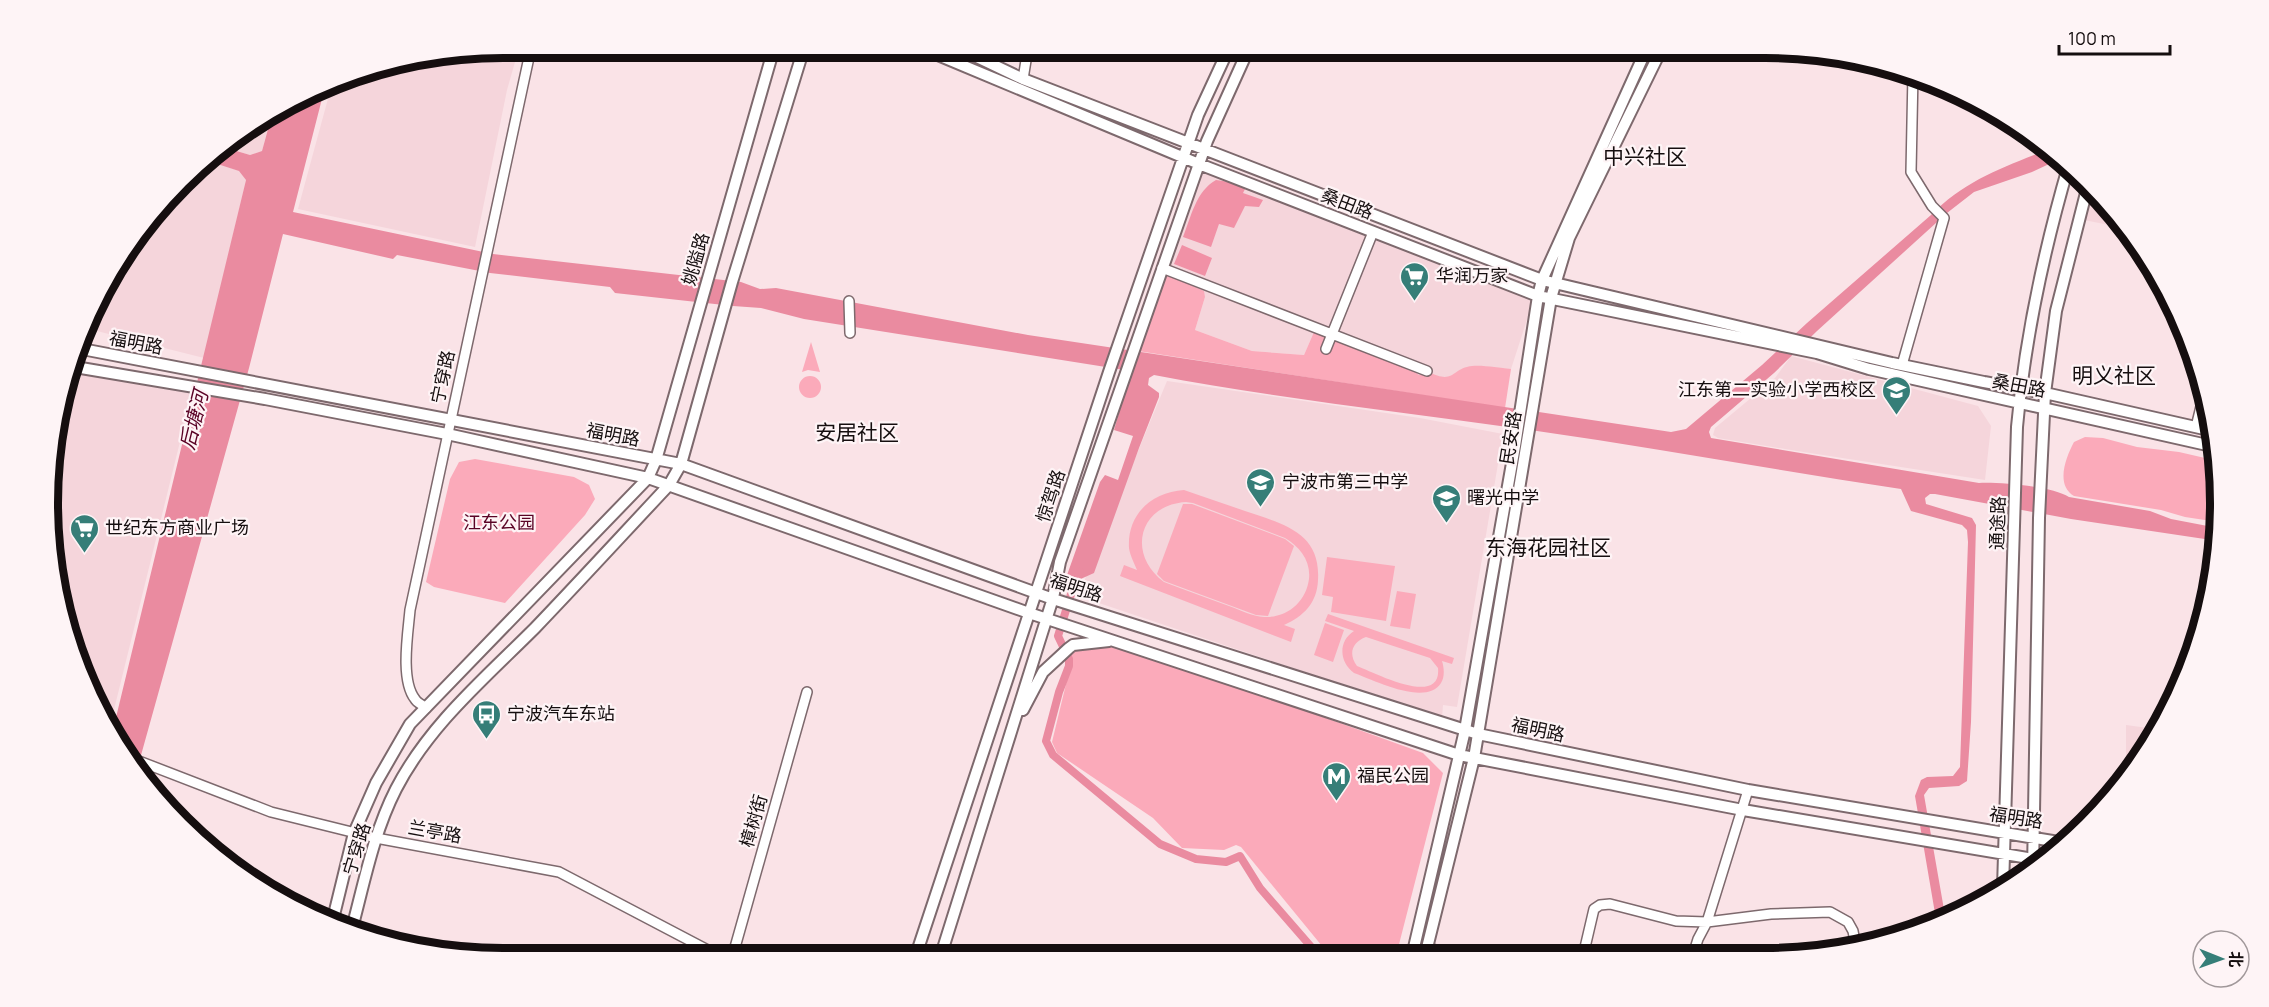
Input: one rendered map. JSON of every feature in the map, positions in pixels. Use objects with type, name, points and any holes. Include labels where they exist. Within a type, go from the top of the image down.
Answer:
[{"type":"main road","name":"姚隘路","points":[[648,478],[656,460],[771,58]]},
{"type":"main road","points":[[669,485],[681,464],[724,309],[801,58]]},
{"type":"main road","name":"桑田路","points":[[945,58],[1199,164],[1538,296],[1778,342]]},
{"type":"main road","name":"桑田路","points":[[980,58],[1023,78],[1188,144],[1542,280],[1778,342]]},
{"type":"main road","name":"惊驾路","points":[[918,948],[1109,372],[1198,115],[1224,58]]},
{"type":"main road","name":"惊驾路","points":[[943,948],[1047,618],[1060,562],[1204,150],[1245,58]]},
{"type":"main road","name":"民安路","points":[[1427,948],[1474,758],[1527,406],[1538,296],[1542,280],[1642,58]]},
{"type":"main road","name":"民安路","points":[[1527,406],[1551,298],[1569,238],[1657,58]]},
{"type":"main road","name":"通途路","points":[[2003,880],[2020,388],[2050,232],[2066,175]]},
{"type":"main road","points":[[2033,859],[2039,518],[2045,393],[2055,311],[2085,195]]},
{"type":"main road","points":[[1778,342],[1818,350]]},
{"type":"main road","name":"福明路","points":[[86,350],[681,464],[1053,598],[1478,734],[1748,790],[2055,841]]},
{"type":"main road","name":"桑田路","points":[[1818,350],[2045,393],[2204,429]]},
{"type":"main road","name":"桑田路","points":[[1818,350],[1869,369],[2207,445]]},
{"type":"main road","name":"福明路","points":[[80,368],[265,399],[447,434],[648,478],[1029,613],[1460,755],[1743,810],[2033,859]]},
{"type":"main road","name":"民安路","points":[[1414,948],[1460,755],[1521,446]]},
{"type":"main road","name":"宁穿路","points":[[334,915],[354,833],[410,724],[648,478]]},
{"type":"main road","name":"宁穿路","points":[[354,923],[376,838],[396,789],[425,742],[669,485]]},
{"type":"main road","points":[[1011,732],[1043,672],[1069,648],[1073,645],[1115,641]]},
{"type":"street","name":"宁穿路","points":[[426,708],[415,700],[409,687],[407,642],[410,610],[529,58]]},
{"type":"street","points":[[1023,78],[1026,58]]},
{"type":"street","points":[[1902,365],[1944,218],[1932,206],[1911,172],[1913,83]]},
{"type":"street","points":[[1326,349],[1373,232]]},
{"type":"street","points":[[1162,268],[1427,371]]},
{"type":"street","points":[[849,301],[850,333]]},
{"type":"street","name":"樟树街","points":[[735,948],[807,692]]},
{"type":"street","name":"兰亭路","points":[[141,762],[271,812],[376,838],[559,872],[704,948]]},
{"type":"street","points":[[1695,948],[1707,922],[1748,790]]},
{"type":"street","points":[[1585,948],[1594,909],[1600,905],[1610,904],[1676,921],[1707,922],[1771,914],[1830,912],[1848,922],[1855,939]]},
{"type":"shaded area","points":[[516,58],[507,90],[475,247],[298,209],[329,94],[360,82],[417,67],[474,59]]},
{"type":"shaded area","points":[[269,125],[262,151],[250,155],[233,150]]},
{"type":"shaded area","points":[[217,164],[240,171],[246,180],[204,358],[93,330],[118,281],[150,233],[189,189]]},
{"type":"shaded area","points":[[1202,168],[1534,298],[1511,369],[1470,366],[1451,377],[1439,377],[1427,371],[1419,375],[1411,369],[1314,332],[1304,355],[1252,351],[1195,330],[1205,297],[1161,281]]},
{"type":"shaded area","points":[[1216,180],[1230,182],[1245,189],[1243,193],[1263,200],[1259,207],[1245,206],[1234,228],[1219,224],[1211,247],[1183,237],[1199,198]]},
{"type":"shaded area","points":[[2090,200],[2113,226],[2084,220]]},
{"type":"shaded area","points":[[1182,245],[1212,258],[1205,276],[1174,264]]},
{"type":"shaded area","name":"江东第二实验小学西校区","points":[[1791,356],[1978,406],[1991,426],[1985,480],[1718,438],[1713,435],[1715,428],[1775,378]]},
{"type":"shaded area","points":[[78,374],[192,393],[113,716],[92,674],[82,647],[62,562],[58,504],[59,474],[62,445],[74,388]]},
{"type":"shaded area","name":"宁波市第三中学","points":[[1167,381],[1420,418],[1503,434],[1457,707],[1443,705],[1442,718],[1078,596]]},
{"type":"shaded area","points":[[2126,725],[2150,728],[2136,751],[2126,765]]},
{"type":"green space","points":[[1169,275],[1204,291],[1205,297],[1195,330],[1252,351],[1304,355],[1314,332],[1411,369],[1419,375],[1427,371],[1448,377],[1465,367],[1472,366],[1511,369],[1505,408],[1138,351],[1161,281]]},
{"type":"green space","points":[[811,342],[820,372],[808,370],[802,372]]},
{"type":"green space","points":[[810,376],[818,379],[821,387],[818,395],[810,398],[802,395],[799,387],[802,379]]},
{"type":"green space","points":[[2085,437],[2103,438],[2137,447],[2179,452],[2208,459],[2210,521],[2161,510],[2074,496],[2065,485],[2064,470],[2074,442]]},
{"type":"green space","name":"江东公园","points":[[475,459],[574,477],[589,485],[595,499],[585,515],[505,603],[434,587],[426,582],[450,479],[459,462]]},
{"type":"green space","points":[[1184,490],[1273,521],[1297,532],[1306,541],[1313,551],[1317,564],[1317,588],[1308,608],[1284,625],[1295,629],[1291,642],[1120,576],[1124,565],[1137,570],[1129,548],[1129,536],[1137,515],[1152,500]],"holes":[[[1193,503],[1285,538],[1295,546],[1306,560],[1309,572],[1307,587],[1300,601],[1280,615],[1264,617],[1246,613],[1164,582],[1152,571],[1145,559],[1142,546],[1143,533],[1148,522],[1157,512],[1170,505]]]},
{"type":"green space","points":[[1183,504],[1192,504],[1285,539],[1294,546],[1268,616],[1256,615],[1164,581],[1157,574]]},
{"type":"green space","points":[[1327,557],[1395,566],[1386,621],[1331,612],[1333,597],[1322,595]]},
{"type":"green space","points":[[1397,591],[1416,594],[1410,629],[1390,626]]},
{"type":"green space","points":[[1328,614],[1454,658],[1452,664],[1442,661],[1443,678],[1434,690],[1424,693],[1399,690],[1354,673],[1345,663],[1342,652],[1345,640],[1354,631],[1325,621]],"holes":[[[1366,637],[1430,658],[1438,668],[1436,680],[1430,686],[1419,687],[1406,685],[1357,666],[1352,653],[1357,642]]]},
{"type":"green space","points":[[1325,623],[1344,630],[1333,662],[1314,655]]},
{"type":"green space","name":"福民公园","points":[[1115,642],[1423,753],[1443,773],[1398,948],[1324,948],[1241,847],[1236,845],[1224,850],[1182,848],[1153,818],[1057,753],[1052,742],[1067,680],[1073,665],[1069,650]]},
{"type":"water","name":"后塘河","points":[[322,97],[293,212],[493,254],[741,282],[760,289],[776,288],[1028,335],[1671,432],[1686,429],[1762,365],[1957,192],[1971,183],[2039,153],[2052,163],[1974,192],[1947,213],[1774,373],[1711,427],[1709,432],[1711,438],[1979,483],[2038,487],[2069,497],[2150,511],[2171,519],[2210,526],[2209,540],[2071,519],[1935,494],[1930,494],[1925,498],[1926,504],[1972,518],[1976,525],[1971,722],[1967,781],[1959,786],[1929,788],[1924,795],[1944,911],[1935,915],[1915,796],[1921,780],[1927,777],[1953,776],[1960,767],[1968,542],[1967,530],[1962,525],[1911,511],[1901,489],[1582,438],[1297,399],[1154,375],[1149,378],[1148,385],[1159,393],[1159,397],[1094,573],[1074,582],[1066,578],[1100,482],[1105,475],[1118,480],[1133,436],[1114,430],[1131,371],[804,319],[761,308],[615,293],[610,287],[490,273],[397,255],[393,259],[283,234],[249,368],[140,760],[115,721],[246,180],[239,171],[216,164],[233,150],[250,155],[262,151],[269,125]]},
{"type":"waterway","points":[[1080,572],[1058,636],[1069,659],[1069,666],[1059,692],[1046,741],[1053,755],[1160,844],[1196,859],[1226,862],[1240,856],[1260,888],[1312,948]]},
{"type":"place","name":"华润万家","points":[[1415,302]]},
{"type":"place","name":"江东第二实验小学西校区","points":[[1897,416]]},
{"type":"place","name":"宁波市第三中学","points":[[1261,508]]},
{"type":"place","name":"曙光中学","points":[[1446,524]]},
{"type":"place","name":"世纪东方商业广场","points":[[84,554]]},
{"type":"place","name":"宁波汽车东站","points":[[486,740]]},
{"type":"place","name":"福民公园","points":[[1336,802]]},
{"type":"district","name":"中兴社区","points":[[1645,157]]},
{"type":"district","name":"明义社区","points":[[2114,376]]},
{"type":"district","name":"安居社区","points":[[857,433]]},
{"type":"district","name":"东海花园社区","points":[[1548,548]]}]
